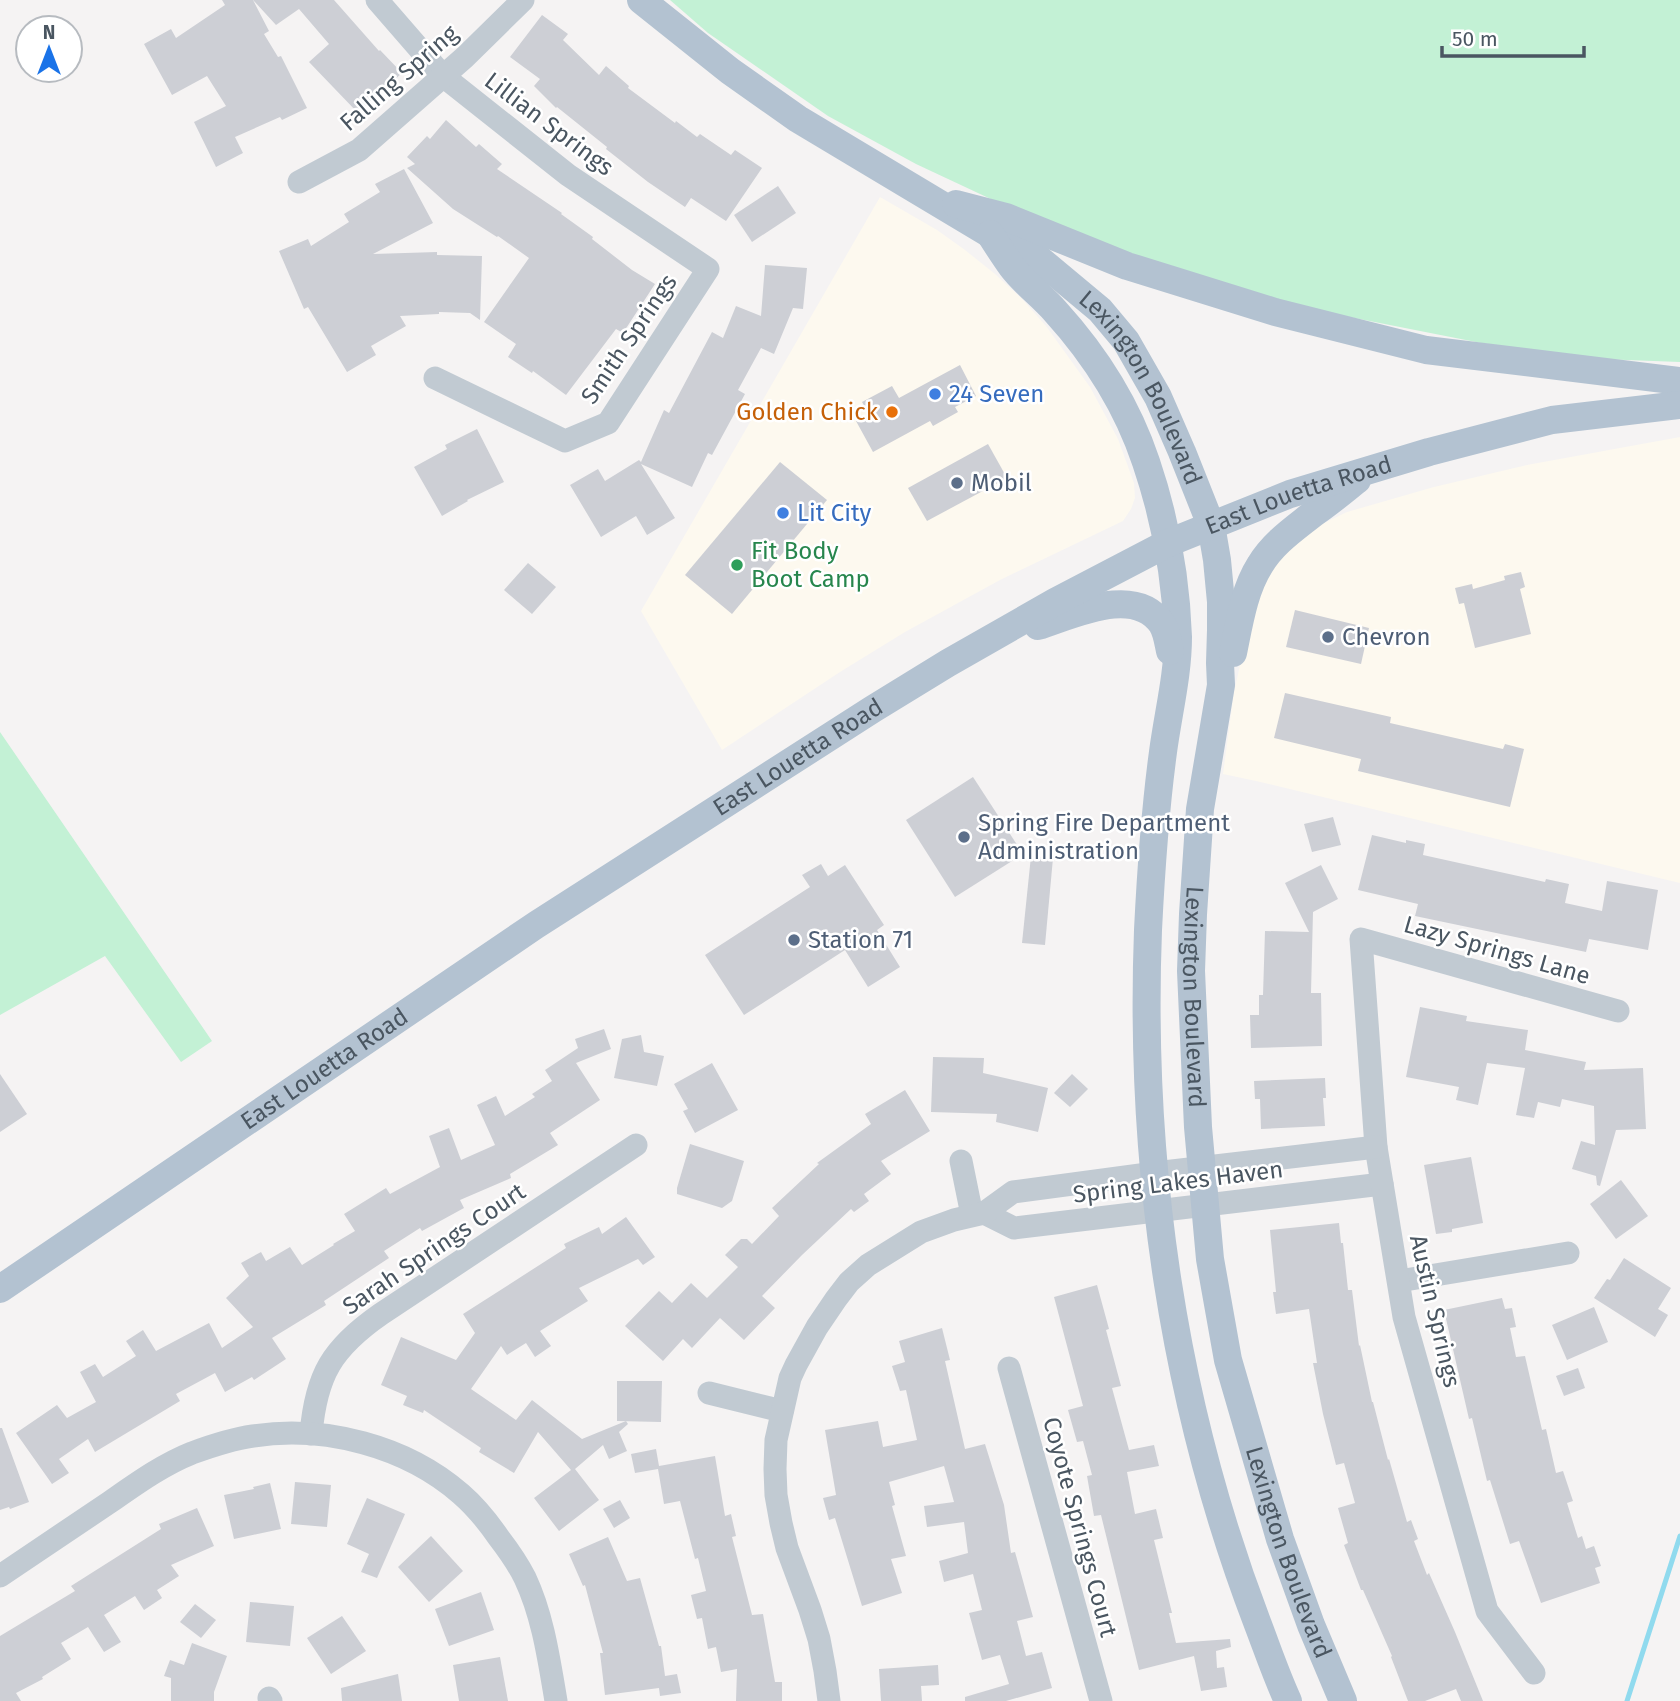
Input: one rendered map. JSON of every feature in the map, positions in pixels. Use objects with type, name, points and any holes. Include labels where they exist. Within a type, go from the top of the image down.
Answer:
[{"type":"main road","name":"Lexington Boulevard","points":[[640,0],[730,71],[797,119],[990,234],[1028,250],[1100,310],[1126,341],[1158,397],[1211,525],[1221,602],[1221,685],[1200,809],[1191,971],[1198,1127],[1210,1259],[1228,1360],[1280,1539],[1311,1626],[1343,1701]]},
{"type":"main road","points":[[927,197],[1006,217],[1127,267],[1251,305],[1426,350],[1680,381]]},
{"type":"main road","name":"Lexington Boulevard","points":[[990,234],[1013,268],[1056,311],[1110,382],[1131,423],[1145,459],[1168,543],[1178,639],[1175,679],[1157,802],[1148,938],[1148,1049],[1160,1235],[1186,1387],[1211,1484],[1240,1578],[1288,1701]]},
{"type":"main road","name":"East Louetta Road","points":[[0,1289],[536,925],[873,709],[1055,602],[1168,543],[1290,494],[1429,452],[1552,420],[1680,404]]},
{"type":"main road","points":[[1221,685],[1231,663],[1244,601],[1259,565],[1292,529],[1370,470]]},
{"type":"main road","points":[[985,643],[1107,605],[1136,605],[1161,622],[1166,632],[1175,679]]},
{"type":"street","name":"Lillian Springs","points":[[377,0],[443,76],[568,176],[708,269]]},
{"type":"street","name":"Falling Spring","points":[[299,182],[359,150],[523,0]]},
{"type":"street","name":"Smith Springs","points":[[435,378],[565,440],[608,423],[708,269]]},
{"type":"street","name":"Lazy Springs Lane","points":[[1361,939],[1618,1011]]},
{"type":"street","name":"Austin Springs","points":[[1361,939],[1376,1147],[1404,1318],[1487,1611],[1534,1672]]},
{"type":"street","name":"Sarah Springs Court","points":[[311,1434],[319,1383],[353,1335],[636,1145]]},
{"type":"street","name":"Spring Lakes Haven","points":[[829,1701],[818,1639],[787,1548],[779,1513],[775,1469],[776,1440],[788,1386],[796,1365],[849,1282],[868,1265],[921,1231],[978,1214],[1013,1192],[1376,1147]]},
{"type":"street","points":[[1296,1157],[1302,1193]]},
{"type":"street","points":[[961,1161],[978,1214]]},
{"type":"street","name":"Spring Lakes Haven","points":[[978,1214],[1014,1228],[1382,1184]]},
{"type":"street","points":[[1058,1186],[1065,1222]]},
{"type":"street","points":[[1398,1281],[1569,1253]]},
{"type":"street","name":"Coyote Springs Court","points":[[1009,1368],[1101,1701]]},
{"type":"street","points":[[709,1393],[782,1411]]},
{"type":"street","points":[[0,1576],[146,1478],[175,1461],[204,1449],[240,1438],[273,1434],[311,1434],[364,1443],[409,1461],[442,1479],[485,1519],[515,1560],[529,1588],[545,1641],[556,1701]]},
{"type":"shaded area","points":[[880,197],[937,230],[965,250],[1023,300],[1046,326],[1090,387],[1118,439],[1134,483],[1135,498],[1123,521],[1000,580],[905,632],[722,750],[641,611]]},
{"type":"shaded area","points":[[1680,437],[1680,883],[1223,774],[1234,692],[1256,594],[1295,537],[1347,512],[1434,487],[1527,465]]},
{"type":"green space","points":[[670,0],[1680,0],[1680,362],[1600,359],[1481,343],[1202,285],[1029,217],[916,164],[828,116],[708,33]]},
{"type":"green space","points":[[0,732],[212,1041],[181,1062],[105,956],[0,1015]]},
{"type":"building","points":[[222,0],[253,0],[269,31],[264,34],[278,57],[281,56],[307,108],[235,137],[243,153],[216,167],[194,122],[226,106],[207,76],[172,95],[144,44],[171,29],[176,38],[225,5]]},
{"type":"building","points":[[253,0],[334,0],[402,73],[358,113],[309,62],[329,44],[299,9],[276,25]]},
{"type":"building","points":[[542,15],[568,34],[563,40],[599,75],[606,66],[629,86],[628,88],[675,123],[676,121],[697,137],[700,134],[731,155],[735,150],[762,168],[726,221],[691,198],[685,207],[648,182],[556,108],[534,86],[540,79],[510,57]]},
{"type":"building","points":[[446,120],[476,147],[479,144],[502,164],[497,169],[562,213],[632,270],[655,284],[623,333],[616,329],[566,395],[508,357],[516,344],[484,322],[529,258],[453,209],[407,168],[415,164],[407,157],[427,136],[430,139]]},
{"type":"building","points":[[404,169],[433,223],[373,254],[437,252],[437,255],[482,256],[480,320],[470,313],[439,312],[400,316],[406,326],[371,346],[376,355],[347,372],[308,307],[304,309],[279,251],[308,239],[311,246],[349,222],[344,214],[380,192],[375,184]]},
{"type":"building","points":[[778,186],[796,213],[752,242],[734,215]]},
{"type":"building","points":[[765,265],[807,268],[803,309],[793,308],[774,354],[761,348],[738,390],[745,394],[712,455],[708,453],[692,487],[641,464],[675,518],[647,535],[636,516],[601,537],[570,485],[598,469],[605,481],[639,460],[641,462],[664,410],[669,413],[712,332],[723,338],[736,306],[761,316]]},
{"type":"building","points":[[960,365],[976,396],[955,407],[958,412],[933,426],[930,421],[873,452],[856,421],[869,414],[862,402],[892,386],[899,398]]},
{"type":"building","points":[[477,429],[504,482],[442,516],[414,467],[447,449],[445,445]]},
{"type":"building","name":"Mobil","points":[[988,444],[1007,478],[927,521],[908,488]]},
{"type":"building","points":[[780,462],[827,500],[732,614],[685,575]]},
{"type":"building","points":[[528,563],[556,587],[532,614],[504,590]]},
{"type":"building","points":[[1521,572],[1525,587],[1520,589],[1531,634],[1475,648],[1464,603],[1459,604],[1455,588],[1472,584],[1473,589],[1505,580],[1504,576]]},
{"type":"building","name":"Chevron","points":[[1295,610],[1369,628],[1361,664],[1286,647]]},
{"type":"building","points":[[1285,693],[1391,717],[1390,723],[1503,749],[1505,744],[1524,749],[1510,807],[1358,771],[1361,759],[1274,738]]},
{"type":"building","name":"Spring Fire Department Administration","points":[[973,777],[1023,854],[955,897],[906,820]]},
{"type":"building","points":[[1333,817],[1341,845],[1312,852],[1304,824]]},
{"type":"building","points":[[1372,835],[1406,843],[1406,840],[1425,844],[1423,855],[1545,882],[1546,879],[1569,884],[1565,903],[1602,911],[1607,881],[1658,890],[1648,950],[1589,939],[1586,952],[1415,916],[1418,904],[1358,890]]},
{"type":"building","points":[[1031,856],[1053,858],[1045,945],[1022,943]]},
{"type":"building","name":"Station 71","points":[[821,864],[828,876],[845,865],[884,925],[877,930],[900,967],[868,987],[845,950],[744,1015],[705,955],[810,887],[802,875]]},
{"type":"building","points":[[1321,865],[1338,899],[1313,912],[1311,993],[1321,993],[1322,1046],[1251,1048],[1250,1015],[1259,1015],[1259,995],[1263,995],[1265,931],[1309,932],[1285,883]]},
{"type":"building","points":[[1420,1007],[1467,1016],[1466,1021],[1528,1030],[1525,1050],[1586,1062],[1584,1070],[1643,1068],[1646,1129],[1616,1130],[1600,1186],[1597,1185],[1596,1176],[1572,1169],[1581,1141],[1595,1145],[1594,1106],[1562,1099],[1560,1107],[1538,1102],[1534,1118],[1516,1115],[1525,1068],[1487,1063],[1478,1105],[1456,1100],[1459,1087],[1406,1077]]},
{"type":"building","points":[[604,1029],[611,1049],[576,1063],[600,1100],[550,1133],[558,1145],[510,1174],[511,1178],[460,1200],[464,1208],[422,1231],[420,1228],[384,1251],[389,1258],[324,1301],[326,1305],[272,1338],[286,1359],[254,1380],[252,1377],[225,1392],[215,1373],[176,1394],[180,1401],[95,1452],[88,1439],[59,1459],[69,1473],[52,1484],[16,1433],[57,1405],[67,1418],[96,1402],[80,1372],[95,1364],[103,1377],[136,1356],[126,1341],[143,1330],[156,1351],[209,1323],[222,1348],[253,1327],[226,1298],[249,1276],[241,1263],[261,1252],[266,1261],[290,1247],[302,1265],[355,1231],[344,1214],[386,1188],[390,1194],[440,1167],[429,1136],[449,1128],[461,1160],[495,1145],[477,1105],[496,1096],[505,1116],[535,1097],[532,1094],[552,1081],[545,1070],[578,1048],[575,1039]]},
{"type":"building","points":[[641,1035],[644,1052],[664,1056],[657,1086],[614,1078],[622,1039]]},
{"type":"building","points":[[933,1057],[984,1058],[983,1073],[1048,1088],[1038,1132],[996,1122],[997,1114],[931,1112]]},
{"type":"building","points":[[712,1063],[738,1110],[695,1133],[683,1111],[688,1109],[674,1084]]},
{"type":"building","points":[[0,1074],[27,1114],[0,1132]]},
{"type":"building","points":[[1072,1074],[1088,1089],[1070,1107],[1054,1093]]},
{"type":"building","points":[[1325,1078],[1325,1126],[1261,1129],[1260,1099],[1255,1099],[1254,1081]]},
{"type":"building","points":[[905,1090],[930,1131],[881,1161],[891,1174],[864,1194],[869,1201],[854,1212],[851,1209],[762,1296],[775,1308],[744,1340],[720,1318],[692,1348],[683,1339],[663,1361],[625,1326],[659,1291],[672,1303],[691,1283],[707,1298],[738,1267],[725,1255],[741,1239],[747,1239],[752,1244],[779,1216],[772,1208],[819,1164],[817,1163],[871,1124],[865,1114]]},
{"type":"building","points":[[690,1144],[744,1161],[732,1201],[722,1208],[677,1194]]},
{"type":"building","points":[[1471,1157],[1483,1223],[1436,1234],[1424,1165]]},
{"type":"building","points":[[1621,1180],[1648,1216],[1616,1239],[1590,1204]]},
{"type":"building","points":[[626,1217],[655,1257],[643,1265],[638,1259],[579,1288],[588,1301],[540,1331],[551,1346],[535,1357],[526,1343],[507,1355],[501,1346],[471,1389],[516,1420],[532,1400],[582,1439],[626,1421],[628,1424],[619,1432],[627,1451],[609,1459],[603,1445],[575,1469],[599,1500],[559,1531],[534,1498],[571,1470],[538,1432],[514,1473],[479,1452],[481,1448],[424,1410],[423,1413],[403,1405],[407,1396],[381,1385],[401,1337],[456,1360],[475,1333],[463,1314],[566,1248],[564,1244],[599,1227],[602,1234]]},
{"type":"building","points":[[1339,1223],[1359,1346],[1388,1460],[1407,1522],[1411,1520],[1418,1539],[1414,1541],[1427,1575],[1429,1573],[1483,1701],[1461,1701],[1456,1689],[1425,1701],[1408,1701],[1392,1656],[1361,1590],[1344,1545],[1348,1543],[1338,1508],[1355,1503],[1344,1463],[1336,1465],[1323,1414],[1313,1363],[1317,1363],[1309,1309],[1276,1314],[1270,1230]]},
{"type":"building","points":[[1624,1258],[1671,1288],[1658,1309],[1668,1315],[1655,1337],[1594,1298]]},
{"type":"building","points":[[1097,1285],[1121,1386],[1112,1388],[1129,1450],[1154,1445],[1159,1466],[1127,1472],[1135,1514],[1156,1509],[1163,1538],[1154,1540],[1172,1613],[1169,1613],[1176,1643],[1230,1639],[1231,1647],[1216,1651],[1217,1668],[1224,1667],[1227,1687],[1201,1691],[1194,1656],[1139,1670],[1101,1515],[1094,1516],[1087,1476],[1092,1475],[1083,1441],[1077,1442],[1068,1410],[1083,1406],[1054,1297]]},
{"type":"building","points":[[1502,1298],[1505,1309],[1512,1308],[1516,1327],[1510,1328],[1516,1357],[1525,1356],[1542,1430],[1546,1429],[1556,1473],[1563,1471],[1573,1501],[1567,1503],[1578,1538],[1582,1536],[1586,1549],[1594,1546],[1601,1566],[1595,1568],[1600,1583],[1541,1603],[1519,1541],[1510,1544],[1490,1480],[1487,1481],[1472,1418],[1469,1419],[1444,1310]]},
{"type":"building","points":[[1594,1307],[1608,1342],[1567,1360],[1552,1325]]},
{"type":"building","points":[[942,1328],[950,1360],[945,1361],[965,1449],[985,1444],[1004,1505],[1011,1553],[1015,1552],[1033,1617],[1017,1621],[1026,1656],[1042,1652],[1052,1688],[1006,1701],[965,1701],[965,1697],[1009,1684],[1000,1655],[982,1660],[969,1613],[982,1610],[973,1574],[944,1582],[939,1561],[968,1553],[964,1522],[927,1527],[924,1506],[954,1502],[944,1466],[889,1482],[895,1505],[892,1506],[906,1556],[891,1559],[902,1593],[862,1606],[835,1518],[829,1520],[823,1498],[836,1495],[825,1430],[878,1421],[883,1447],[917,1440],[906,1390],[900,1391],[892,1366],[905,1362],[899,1341]]},
{"type":"building","points":[[1578,1368],[1585,1388],[1564,1396],[1556,1376]]},
{"type":"building","points":[[617,1381],[662,1381],[661,1422],[617,1421]]},
{"type":"building","points":[[0,1428],[29,1502],[0,1510]]},
{"type":"building","points":[[656,1449],[659,1466],[715,1456],[725,1516],[731,1514],[736,1536],[732,1537],[752,1615],[763,1614],[775,1682],[782,1682],[782,1701],[736,1701],[737,1669],[721,1672],[716,1647],[708,1649],[702,1618],[697,1619],[691,1595],[706,1591],[680,1501],[664,1504],[658,1469],[635,1473],[631,1454]]},
{"type":"building","points":[[295,1482],[331,1485],[327,1527],[291,1524]]},
{"type":"building","points":[[270,1483],[281,1529],[234,1539],[224,1495]]},
{"type":"building","points":[[367,1498],[405,1514],[377,1578],[361,1572],[369,1554],[347,1544]]},
{"type":"building","points":[[620,1500],[630,1518],[614,1528],[603,1509]]},
{"type":"building","points":[[197,1508],[214,1546],[171,1565],[179,1576],[157,1590],[162,1598],[144,1610],[135,1596],[104,1615],[121,1642],[104,1652],[88,1627],[61,1643],[71,1659],[42,1677],[43,1679],[16,1693],[21,1701],[0,1701],[0,1636],[75,1591],[71,1586],[161,1529],[159,1524]]},
{"type":"building","points":[[431,1536],[463,1571],[429,1602],[398,1567]]},
{"type":"building","points":[[608,1537],[627,1581],[640,1578],[661,1646],[665,1676],[677,1674],[681,1693],[660,1696],[659,1688],[605,1695],[600,1653],[603,1653],[585,1585],[583,1586],[569,1554]]},
{"type":"building","points":[[481,1592],[494,1630],[449,1646],[435,1609]]},
{"type":"building","points":[[250,1602],[294,1606],[290,1646],[246,1642]]},
{"type":"building","points":[[195,1604],[216,1620],[201,1638],[180,1622]]},
{"type":"building","points":[[342,1616],[366,1651],[331,1674],[307,1638]]},
{"type":"building","points":[[192,1643],[227,1656],[214,1692],[214,1701],[171,1701],[171,1678],[164,1676],[170,1660],[184,1665]]},
{"type":"building","points":[[500,1657],[508,1701],[459,1701],[453,1665]]},
{"type":"building","points":[[938,1665],[939,1685],[921,1686],[922,1701],[881,1701],[879,1669]]},
{"type":"building","points":[[398,1674],[402,1701],[342,1701],[341,1688]]},
{"type":"waterway","points":[[1627,1701],[1680,1536]]},
{"type":"place","name":"24 Seven","points":[[935,394]]},
{"type":"place","name":"Golden Chick","points":[[892,412]]},
{"type":"place","name":"Mobil","points":[[957,483]]},
{"type":"place","name":"Lit City","points":[[783,513]]},
{"type":"place","name":"Fit Body Boot Camp","points":[[737,565]]},
{"type":"place","name":"Chevron","points":[[1328,637]]},
{"type":"place","name":"Spring Fire Department Administration","points":[[964,837]]},
{"type":"place","name":"Station 71","points":[[794,940]]}]
